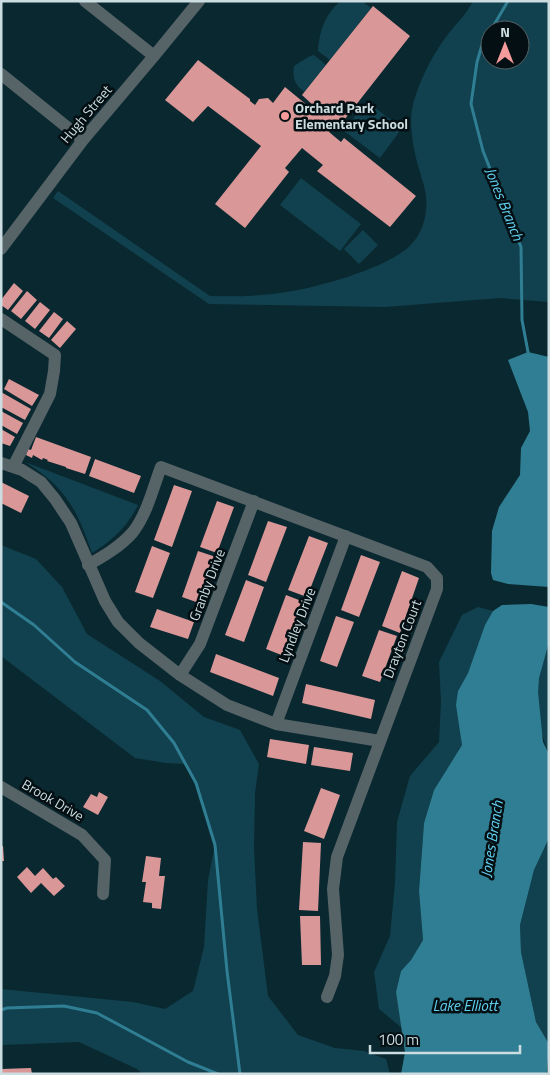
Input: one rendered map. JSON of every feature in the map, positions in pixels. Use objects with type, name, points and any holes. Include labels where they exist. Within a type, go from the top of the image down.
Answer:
[{"type":"street","points":[[85,1],[154,56]]},
{"type":"street","name":"Hugh Street","points":[[1,249],[83,140],[198,1]]},
{"type":"street","points":[[1,74],[83,140]]},
{"type":"street","points":[[1,319],[55,355],[50,394],[7,465],[22,470],[41,482],[55,499],[71,523],[104,601],[118,622],[139,643],[180,675],[228,705],[276,724],[380,741]]},
{"type":"street","name":"Drayton Court","points":[[88,565],[109,553],[132,532],[142,517],[161,467],[427,567],[437,578],[436,589],[338,857],[333,889],[338,954],[335,976],[327,997]]},
{"type":"street","name":"Granby Drive","points":[[180,675],[200,644],[254,501]]},
{"type":"street","name":"Lyndley Drive","points":[[276,724],[346,536]]},
{"type":"street","name":"Brook Drive","points":[[1,787],[82,834],[105,860],[103,894]]},
{"type":"shaded area","points":[[341,1],[362,1],[371,8],[330,60],[318,51],[321,30],[327,17]]},
{"type":"shaded area","points":[[473,1],[549,1],[549,302],[500,298],[385,307],[209,304],[53,198],[58,191],[210,296],[258,295],[299,290],[335,281],[374,267],[405,250],[416,238],[422,227],[426,199],[412,139],[412,109],[417,90],[430,62],[446,37]]},
{"type":"shaded area","points":[[314,55],[326,65],[304,92],[295,81],[293,74],[294,66]]},
{"type":"shaded area","points":[[366,101],[402,128],[380,158],[344,131]]},
{"type":"shaded area","points":[[301,178],[361,224],[340,251],[280,205]]},
{"type":"shaded area","points":[[363,230],[378,245],[359,264],[344,249]]},
{"type":"shaded area","points":[[25,462],[138,505],[119,532],[92,553],[75,512],[60,490],[39,471]]},
{"type":"shaded area","points":[[1,545],[36,559],[62,587],[87,634],[160,681],[204,717],[240,730],[259,764],[255,793],[254,848],[257,909],[268,996],[298,1035],[335,1048],[364,1051],[386,1059],[390,1074],[143,1074],[137,1069],[79,1042],[1,1045],[1,989],[133,1002],[165,1009],[193,991],[204,947],[208,880],[215,845],[196,783],[186,764],[135,758],[1,656]]},
{"type":"shaded area","points":[[478,607],[493,611],[485,626],[468,673],[458,691],[462,745],[434,790],[424,823],[419,891],[423,940],[411,960],[401,971],[396,992],[402,1028],[379,1009],[374,972],[390,936],[395,883],[397,822],[410,776],[439,742],[441,702],[439,662],[462,615]]},
{"type":"shaded area","points":[[549,642],[549,754],[541,728],[538,708],[538,680]]},
{"type":"shaded area","points":[[549,838],[549,1044],[536,1022],[521,952],[520,925],[534,870]]},
{"type":"water","points":[[528,352],[549,357],[549,587],[508,584],[493,580],[491,573],[492,531],[499,507],[520,475],[521,448],[530,431],[528,412],[508,360]]},
{"type":"water","name":"Lake Elliott","points":[[531,604],[549,607],[549,642],[539,678],[538,692],[543,742],[549,754],[549,838],[534,870],[520,925],[521,952],[536,1022],[549,1044],[547,1071],[546,1074],[401,1074],[405,1052],[396,992],[401,971],[411,960],[423,940],[419,891],[424,823],[434,790],[462,745],[456,705],[458,691],[468,673],[485,625],[493,611],[502,605]]},
{"type":"building","name":"Orchard Park Elementary School","points":[[373,6],[410,36],[341,124],[337,122],[329,132],[341,142],[344,138],[416,196],[390,227],[317,171],[323,165],[302,148],[285,168],[289,172],[245,228],[215,204],[261,146],[208,106],[193,122],[165,100],[198,60],[250,99],[255,105],[259,99],[268,98],[273,103],[285,87],[313,110],[315,107],[302,95]]},
{"type":"building","points":[[14,283],[23,291],[8,310],[1,305],[1,300]]},
{"type":"building","points":[[27,291],[37,300],[21,319],[11,311]]},
{"type":"building","points":[[40,302],[50,310],[35,329],[25,321]]},
{"type":"building","points":[[54,312],[63,319],[49,338],[39,331]]},
{"type":"building","points":[[67,321],[76,329],[60,348],[51,340]]},
{"type":"building","points":[[9,379],[39,395],[32,406],[4,389]]},
{"type":"building","points":[[1,392],[31,409],[25,420],[1,407]]},
{"type":"building","points":[[1,411],[23,423],[17,434],[1,425]]},
{"type":"building","points":[[1,429],[15,437],[10,446],[1,443]]},
{"type":"building","points":[[36,437],[91,457],[85,474],[43,458],[42,460],[33,455],[32,458],[26,455],[28,449],[31,450]]},
{"type":"building","points":[[95,459],[141,476],[134,493],[89,476]]},
{"type":"building","points":[[1,482],[29,496],[21,513],[1,503]]},
{"type":"building","points":[[174,485],[192,491],[172,547],[154,540]]},
{"type":"building","points":[[217,501],[234,507],[217,553],[200,547]]},
{"type":"building","points":[[268,521],[287,527],[266,582],[248,575]]},
{"type":"building","points":[[309,536],[328,543],[307,597],[288,590]]},
{"type":"building","points":[[152,546],[170,553],[153,598],[135,592]]},
{"type":"building","points":[[198,551],[216,557],[199,603],[182,597]]},
{"type":"building","points":[[361,555],[380,562],[359,617],[341,610]]},
{"type":"building","points":[[402,571],[419,578],[400,633],[382,626]]},
{"type":"building","points":[[246,580],[264,587],[244,642],[225,635]]},
{"type":"building","points":[[286,595],[304,602],[284,656],[266,649]]},
{"type":"building","points":[[157,609],[194,622],[188,639],[150,627]]},
{"type":"building","points":[[336,616],[354,622],[337,667],[320,661]]},
{"type":"building","points":[[379,630],[397,636],[380,682],[362,676]]},
{"type":"building","points":[[216,654],[279,678],[273,696],[210,672]]},
{"type":"building","points":[[306,684],[375,700],[371,719],[302,703]]},
{"type":"building","points":[[270,739],[309,745],[306,764],[267,757]]},
{"type":"building","points":[[314,747],[353,753],[350,771],[311,765]]},
{"type":"building","points":[[321,788],[340,795],[324,839],[304,831]]},
{"type":"building","points":[[99,792],[108,797],[98,815],[83,807],[91,794],[97,797]]},
{"type":"building","points":[[303,842],[321,843],[318,911],[299,910]]},
{"type":"building","points":[[1,846],[3,846],[4,861],[1,861]]},
{"type":"building","points":[[146,856],[161,858],[159,876],[165,876],[161,909],[152,908],[152,903],[143,902],[146,882],[142,882]]},
{"type":"building","points":[[27,867],[35,876],[43,868],[53,879],[56,877],[65,886],[54,896],[41,883],[31,893],[17,877]]},
{"type":"building","points":[[300,916],[320,916],[321,965],[302,965]]},
{"type":"building","points":[[31,1068],[32,1074],[1,1074],[1,1069]]},
{"type":"waterway","name":"Jones Branch","points":[[497,20],[508,1]]},
{"type":"waterway","name":"Jones Branch","points":[[480,52],[471,104],[483,151],[521,247],[522,320],[528,352]]},
{"type":"waterway","points":[[1,602],[34,625],[75,662],[147,710],[174,743],[196,783],[215,845],[227,971],[240,1074]]},
{"type":"waterway","points":[[1,1010],[7,1008],[64,1006],[97,1013],[188,1062],[218,1074]]},
{"type":"place","name":"Orchard Park Elementary School","points":[[285,116]]}]
